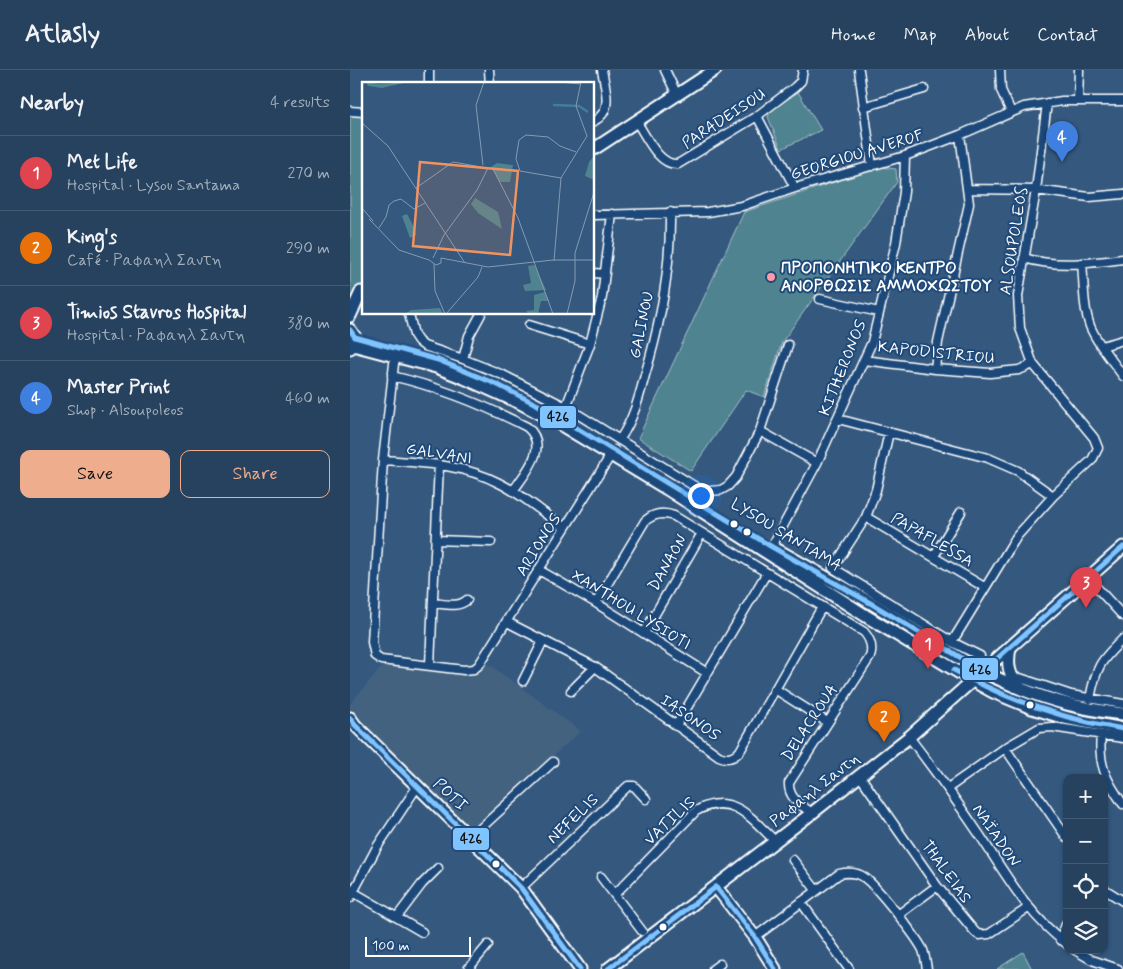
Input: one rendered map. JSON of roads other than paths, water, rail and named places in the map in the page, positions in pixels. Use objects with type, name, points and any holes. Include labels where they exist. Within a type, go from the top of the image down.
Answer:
[{"type":"main road","points":[[595,148],[715,70]]},
{"type":"main road","points":[[350,301],[362,291]]},
{"type":"main road","points":[[350,316],[362,291]]},
{"type":"main road","name":"LYSOU SANTAMA","points":[[351,336],[395,355],[450,372],[520,403],[612,452]]},
{"type":"main road","name":"LYSOU SANTAMA","points":[[351,336],[438,360],[496,384],[542,407],[668,489],[770,550],[973,681],[1014,701],[1050,714],[1123,729]]},
{"type":"main road","name":"Ραφαηλ Σαντη","points":[[608,969],[812,814],[909,737],[1123,547]]},
{"type":"main road","name":"LYSOU SANTAMA","points":[[770,550],[872,604],[983,671],[1023,690],[1067,704],[1123,714]]},
{"type":"main road","points":[[1010,648],[1008,660],[1010,674],[1015,683],[1023,690]]},
{"type":"main road","name":"POTI","points":[[352,724],[471,837],[521,888],[580,969]]},
{"type":"main road","points":[[716,887],[755,937],[775,969]]},
{"type":"street","points":[[595,120],[602,115],[607,101],[602,70]]},
{"type":"street","points":[[665,70],[677,95]]},
{"type":"street","name":"PARADEISOU","points":[[636,120],[662,159],[670,164],[676,164],[757,116],[795,88],[801,81],[803,70]]},
{"type":"street","points":[[859,70],[872,166]]},
{"type":"street","points":[[1000,70],[1001,90],[1011,112]]},
{"type":"street","points":[[1078,101],[1079,70]]},
{"type":"street","points":[[863,107],[924,89]]},
{"type":"street","name":"GEORGIOU AVEROF","points":[[595,215],[708,212],[742,206],[795,188],[905,156],[960,135],[1024,107],[1048,103],[1123,100]]},
{"type":"street","name":"ALSOUPOLEOS","points":[[1048,103],[1036,190],[1018,296],[1020,328],[1033,364],[1094,438],[1098,448],[1092,460],[1053,496]]},
{"type":"street","points":[[757,116],[795,188]]},
{"type":"street","points":[[935,369],[938,342],[968,211],[968,190],[960,135]]},
{"type":"street","name":"KITHERONOS","points":[[770,550],[817,463],[872,342],[896,243],[904,192],[905,156]]},
{"type":"street","points":[[968,190],[1036,190],[1089,197],[1123,194]]},
{"type":"street","name":"GALINOU","points":[[620,439],[627,429],[637,404],[660,319],[668,254],[670,212]]},
{"type":"street","points":[[566,407],[590,344],[602,297],[612,214]]},
{"type":"street","points":[[1024,258],[1050,264],[1123,259]]},
{"type":"street","points":[[1082,263],[1086,312],[1092,331],[1123,376]]},
{"type":"street","points":[[595,273],[605,274]]},
{"type":"street","points":[[820,299],[879,312]]},
{"type":"street","points":[[410,315],[414,335],[421,344],[510,378],[566,407],[699,489],[714,491],[728,486],[736,477],[760,431],[788,346]]},
{"type":"street","points":[[463,359],[472,329],[480,315]]},
{"type":"street","points":[[529,325],[590,344]]},
{"type":"street","points":[[1102,346],[1123,340]]},
{"type":"street","points":[[395,355],[383,460],[372,642],[373,652],[381,660],[430,666],[439,464]]},
{"type":"street","name":"KAPODISTRIOU","points":[[864,360],[935,369],[1005,373],[1033,364]]},
{"type":"street","points":[[392,376],[421,383],[475,403],[511,419],[532,432],[537,442],[536,456],[514,491]]},
{"type":"street","points":[[838,419],[988,458],[1035,482],[1053,496],[1016,536],[984,586],[952,642]]},
{"type":"street","points":[[760,431],[817,463]]},
{"type":"street","points":[[889,432],[876,490],[866,517],[833,568],[952,642],[980,656]]},
{"type":"street","name":"ARIONOS","points":[[430,666],[471,670],[481,664],[612,452]]},
{"type":"street","name":"GALVANI","points":[[383,460],[439,464],[476,474],[514,491],[565,528]]},
{"type":"street","points":[[934,556],[961,512]]},
{"type":"street","points":[[596,603],[645,521],[658,514],[668,514],[822,607]]},
{"type":"street","name":"PAPAFLESSA","points":[[866,517],[984,586]]},
{"type":"street","name":"DANAON","points":[[644,633],[702,533]]},
{"type":"street","points":[[436,540],[491,542]]},
{"type":"street","name":"XANTHOU LYSIOTI","points":[[539,570],[708,673]]},
{"type":"street","points":[[676,726],[766,574]]},
{"type":"street","points":[[1088,578],[1123,616]]},
{"type":"street","points":[[433,603],[455,605],[464,603],[467,600]]},
{"type":"street","name":"IASONOS","points":[[507,622],[595,667],[719,756],[726,758],[733,757],[740,751],[822,607]]},
{"type":"street","name":"DELACROUA","points":[[812,814],[794,799],[790,793],[789,786],[792,777],[870,657],[872,650],[870,639],[861,630],[822,607]]},
{"type":"street","points":[[1090,699],[1094,676],[1098,666],[1123,638]]},
{"type":"street","points":[[523,681],[544,641]]},
{"type":"street","points":[[571,691],[595,667]]},
{"type":"street","points":[[1020,678],[1090,699],[1123,704]]},
{"type":"street","points":[[776,689],[827,722]]},
{"type":"street","points":[[948,788],[1005,748],[1039,728],[1052,727],[1123,738]]},
{"type":"street","points":[[1101,735],[1099,751],[1101,763],[1108,780],[1123,804]]},
{"type":"street","name":"NAÏADON","points":[[909,737],[948,788],[1028,908],[1063,942]]},
{"type":"street","points":[[1005,748],[1063,832]]},
{"type":"street","points":[[471,837],[553,762]]},
{"type":"street","name":"THALEIAS","points":[[860,776],[937,886],[970,928],[979,935],[989,934],[1028,908]]},
{"type":"street","name":"NEFELIS","points":[[521,888],[628,786],[634,786],[646,799]]},
{"type":"street","points":[[417,787],[377,847],[351,895],[397,917],[422,932]]},
{"type":"street","name":"VATILIS","points":[[615,894],[696,811],[707,805],[726,803],[743,810],[775,841]]},
{"type":"street","points":[[793,860],[816,890]]},
{"type":"street","points":[[397,917],[422,884],[438,868]]},
{"type":"street","points":[[755,937],[816,890],[839,874],[848,872],[865,878],[898,915],[923,950],[926,969]]},
{"type":"street","points":[[601,877],[642,930]]},
{"type":"street","points":[[898,915],[937,886]]},
{"type":"street","points":[[1108,892],[1123,901]]},
{"type":"street","points":[[801,902],[849,969]]},
{"type":"street","points":[[468,969],[488,945]]},
{"type":"street","points":[[1082,954],[1092,960],[1118,969]]},
{"type":"place","name":"Master Print","points":[[1062,162]]},
{"type":"place","name":"ΠΡΟΠΟΝΗΤΙΚΟ ΚΕΝΤΡΟ ΑΝΟΡΘΩΣΙΣ ΑΜΜΟΧΩΣΤΟΥ","points":[[771,277]]},
{"type":"place","name":"Timios Stavros Hospital","points":[[1086,608]]},
{"type":"place","name":"Met Life","points":[[928,669]]},
{"type":"place","name":"King's","points":[[884,742]]}]
